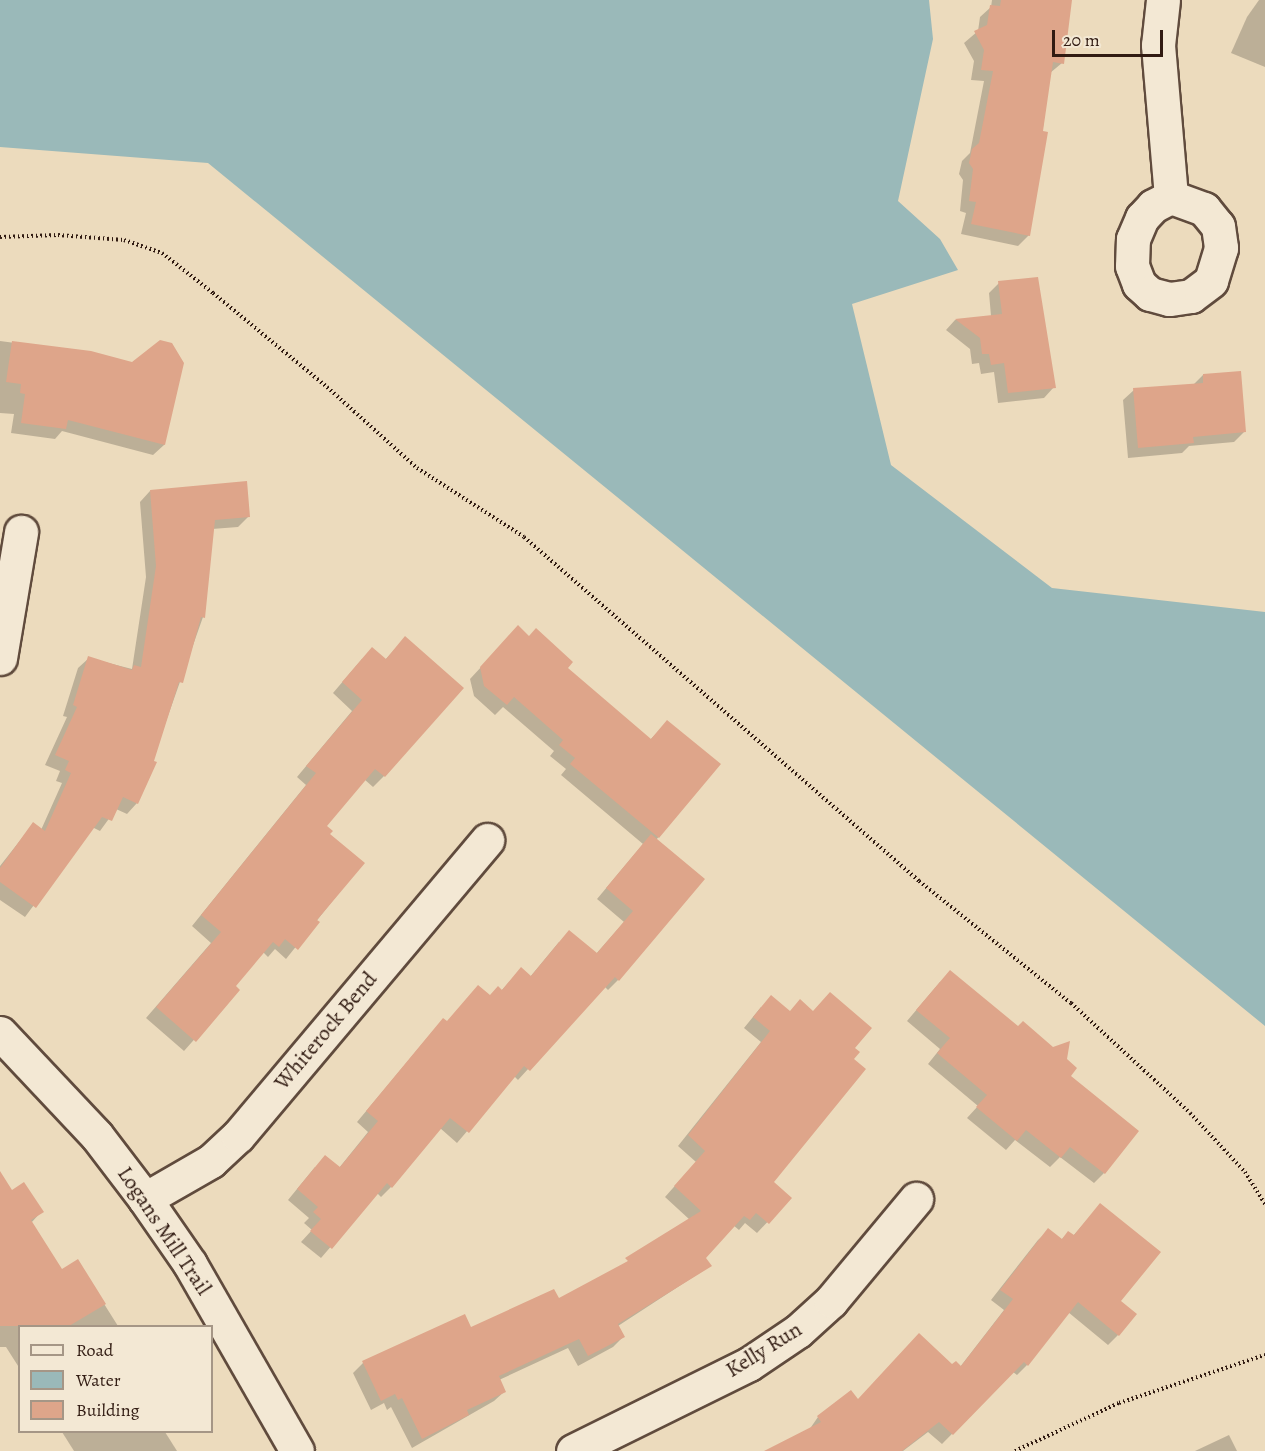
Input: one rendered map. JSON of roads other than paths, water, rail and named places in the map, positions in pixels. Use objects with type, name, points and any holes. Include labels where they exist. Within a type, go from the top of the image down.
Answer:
[{"type":"street","points":[[1163,0],[1158,45],[1171,197]]},
{"type":"street","points":[[0,658],[21,532]]},
{"type":"street","name":"Whiterock Bend","points":[[146,1199],[211,1161],[238,1136],[487,840]]},
{"type":"street","name":"Logans Mill Trail","points":[[0,1033],[97,1136],[146,1199],[190,1264],[297,1451]]},
{"type":"street","name":"Kelly Run","points":[[573,1451],[749,1364],[798,1331],[831,1301],[916,1199]]},
{"type":"water","points":[[0,0],[929,0],[933,39],[898,201],[940,239],[958,270],[852,304],[891,465],[1052,588],[1265,612],[1265,1026],[208,163],[0,147]]}]
